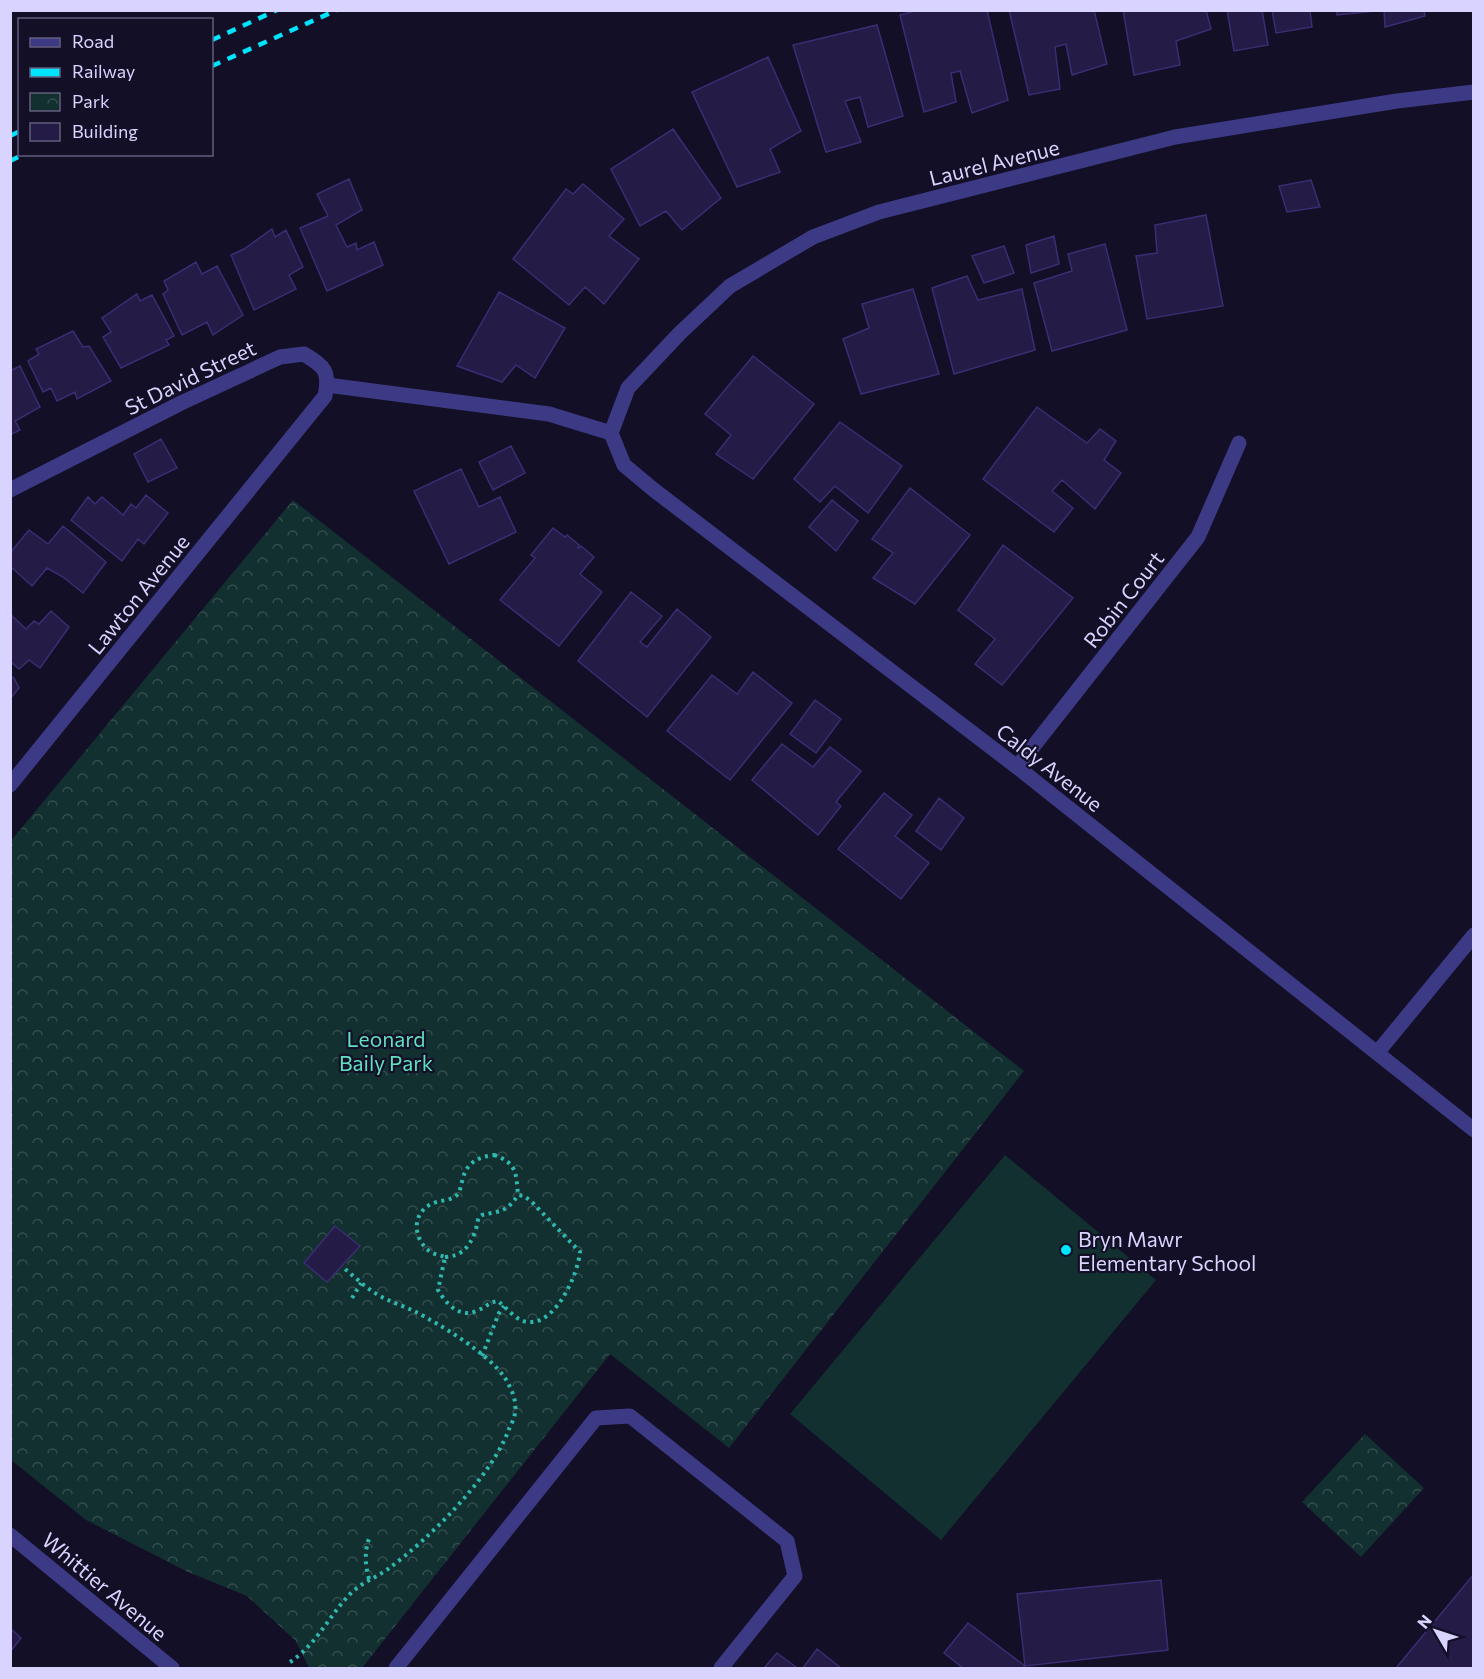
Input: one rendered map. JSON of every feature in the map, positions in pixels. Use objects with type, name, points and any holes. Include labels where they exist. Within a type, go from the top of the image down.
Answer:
[{"type":"street","name":"Laurel Avenue","points":[[611,433],[628,388],[730,285],[813,237],[879,212],[1175,137],[1397,101],[1473,92]]},
{"type":"street","name":"St David Street","points":[[10,490],[280,357],[304,354],[321,364],[328,377],[327,385]]},
{"type":"street","points":[[327,385],[549,414],[611,433]]},
{"type":"street","name":"Lawton Avenue","points":[[10,785],[325,396],[327,385]]},
{"type":"street","name":"Caldy Avenue","points":[[611,433],[624,465],[654,490],[1017,767],[1473,1130]]},
{"type":"street","name":"Robin Court","points":[[1017,767],[1198,537],[1239,443]]},
{"type":"street","points":[[1377,1053],[1473,935]]},
{"type":"street","points":[[396,1668],[596,1418],[630,1416],[787,1541],[795,1576],[722,1668]]},
{"type":"street","name":"Whittier Avenue","points":[[10,1535],[172,1668]]},
{"type":"path","points":[[494,1155],[504,1158],[512,1165],[516,1174],[518,1195],[505,1210],[479,1217],[476,1231],[464,1251],[456,1256],[445,1257],[429,1251],[420,1241],[416,1231],[417,1219],[430,1204],[454,1198],[460,1190],[465,1170],[471,1163],[485,1156],[494,1155]]},
{"type":"path","points":[[445,1257],[438,1290],[444,1301],[454,1309],[468,1313],[477,1311],[490,1302],[498,1301],[526,1323],[539,1321],[554,1309],[561,1300],[579,1262],[580,1252],[532,1202],[518,1195]]},
{"type":"path","points":[[290,1662],[318,1635],[351,1593],[369,1579],[387,1570],[426,1537],[458,1504],[496,1456],[515,1413],[513,1391],[503,1376],[482,1356],[414,1311],[381,1297],[345,1269]]},
{"type":"path","points":[[352,1298],[361,1282]]},
{"type":"path","points":[[482,1356],[504,1306]]},
{"type":"path","points":[[369,1579],[365,1552],[370,1536]]},
{"type":"green space","name":"Leonard Baily Park","points":[[293,500],[1024,1071],[729,1448],[610,1354],[362,1668],[309,1668],[296,1641],[247,1596],[188,1572],[86,1520],[11,1460],[10,842]]},
{"type":"green space","points":[[1005,1155],[1156,1280],[941,1540],[790,1414]]},
{"type":"green space","points":[[1365,1434],[1424,1488],[1361,1557],[1302,1502]]},
{"type":"building","points":[[918,10],[987,10],[1008,100],[972,113],[960,71],[951,73],[956,102],[924,112],[900,15]]},
{"type":"building","points":[[1009,10],[1094,10],[1107,64],[1072,75],[1066,44],[1055,47],[1060,89],[1029,95]]},
{"type":"building","points":[[1123,10],[1206,10],[1211,29],[1176,41],[1180,65],[1134,75]]},
{"type":"building","points":[[1227,10],[1262,10],[1268,45],[1234,51]]},
{"type":"building","points":[[1272,10],[1310,10],[1312,27],[1276,33]]},
{"type":"building","points":[[1337,10],[1375,10],[1375,11],[1337,15]]},
{"type":"building","points":[[1384,10],[1424,10],[1425,16],[1385,27]]},
{"type":"building","points":[[877,25],[903,116],[868,127],[860,97],[845,101],[861,142],[826,152],[793,45]]},
{"type":"building","points":[[768,57],[801,131],[770,149],[780,172],[737,187],[692,92]]},
{"type":"building","points":[[673,129],[721,198],[682,230],[666,211],[640,226],[611,169]]},
{"type":"building","points":[[349,179],[362,210],[336,225],[347,247],[356,243],[357,250],[374,242],[383,265],[327,291],[300,228],[328,216],[317,194]]},
{"type":"building","points":[[1311,180],[1320,207],[1287,212],[1279,186]]},
{"type":"building","points":[[583,184],[624,219],[609,236],[639,259],[604,304],[585,287],[569,305],[513,259],[566,189],[573,194]]},
{"type":"building","points":[[1206,215],[1223,306],[1147,319],[1136,256],[1157,253],[1155,225]]},
{"type":"building","points":[[272,229],[275,237],[286,230],[303,267],[289,275],[296,289],[254,310],[231,255],[244,249]]},
{"type":"building","points":[[1054,236],[1059,264],[1031,273],[1026,245]]},
{"type":"building","points":[[1105,244],[1127,330],[1052,351],[1034,283],[1072,271],[1068,254]]},
{"type":"building","points":[[1004,246],[1014,273],[984,283],[972,256]]},
{"type":"building","points":[[196,262],[202,274],[217,266],[243,315],[213,335],[207,322],[182,335],[163,294],[168,290],[164,281]]},
{"type":"building","points":[[967,276],[978,300],[1022,289],[1035,350],[954,374],[932,288]]},
{"type":"building","points":[[913,289],[939,374],[861,394],[843,339],[869,328],[862,304]]},
{"type":"building","points":[[499,292],[565,328],[535,378],[516,365],[502,382],[457,366]]},
{"type":"building","points":[[137,294],[140,301],[152,295],[174,336],[166,340],[169,345],[121,368],[103,337],[111,332],[102,318]]},
{"type":"building","points":[[73,331],[83,347],[89,346],[111,381],[77,399],[75,392],[57,401],[51,388],[43,392],[28,361],[39,354],[36,349]]},
{"type":"building","points":[[753,356],[814,404],[753,479],[716,454],[731,435],[705,414]]},
{"type":"building","points":[[20,366],[40,407],[15,421],[20,430],[10,435],[10,371]]},
{"type":"building","points":[[1037,407],[1087,443],[1100,429],[1116,441],[1104,460],[1121,473],[1095,509],[1062,480],[1052,491],[1073,508],[1054,532],[983,479]]},
{"type":"building","points":[[840,422],[902,466],[868,513],[835,486],[820,502],[794,479]]},
{"type":"building","points":[[161,439],[177,468],[148,482],[134,454]]},
{"type":"building","points":[[511,446],[525,473],[493,490],[479,462]]},
{"type":"building","points":[[461,469],[479,507],[500,497],[516,532],[449,564],[414,491]]},
{"type":"building","points":[[910,488],[970,535],[915,604],[873,578],[893,553],[872,539]]},
{"type":"building","points":[[146,495],[168,513],[144,544],[138,539],[122,561],[71,520],[88,497],[95,504],[102,497],[123,515],[131,504],[136,508]]},
{"type":"building","points":[[832,500],[858,521],[836,551],[809,527]]},
{"type":"building","points":[[63,526],[106,562],[83,593],[47,568],[32,586],[10,566],[10,553],[29,530],[48,544]]},
{"type":"building","points":[[553,528],[565,537],[567,535],[579,545],[579,548],[581,546],[594,557],[580,574],[602,592],[559,646],[500,600],[535,558],[531,555]]},
{"type":"building","points":[[1003,545],[1073,598],[1002,685],[975,664],[995,639],[958,610]]},
{"type":"building","points":[[631,592],[662,616],[640,642],[647,647],[677,609],[711,637],[647,717],[578,661]]},
{"type":"building","points":[[51,611],[69,627],[40,668],[29,660],[19,669],[10,661],[10,614],[26,629],[34,621],[39,624]]},
{"type":"building","points":[[753,672],[792,703],[730,780],[667,731],[712,675],[737,694]]},
{"type":"building","points":[[10,676],[14,678],[19,688],[10,699]]},
{"type":"building","points":[[815,700],[841,719],[816,753],[790,734]]},
{"type":"building","points":[[782,744],[813,767],[830,747],[861,771],[836,802],[841,806],[818,835],[752,780]]},
{"type":"building","points":[[884,793],[912,815],[895,836],[929,863],[901,899],[838,849]]},
{"type":"building","points":[[939,798],[964,818],[941,850],[916,831]]},
{"type":"building","points":[[335,1226],[360,1246],[327,1282],[304,1263]]},
{"type":"building","points":[[1474,1574],[1474,1668],[1396,1668]]},
{"type":"building","points":[[1161,1580],[1168,1650],[1025,1666],[1017,1594]]},
{"type":"building","points":[[968,1623],[1025,1666],[1023,1668],[963,1668],[944,1653]]},
{"type":"building","points":[[10,1628],[21,1638],[10,1652]]},
{"type":"building","points":[[817,1649],[841,1668],[803,1668]]},
{"type":"building","points":[[777,1653],[796,1667],[764,1668]]},
{"type":"railway","points":[[213,40],[277,10]]},
{"type":"railway","points":[[213,66],[337,10]]},
{"type":"railway","points":[[10,136],[18,132]]},
{"type":"railway","points":[[10,161],[20,156]]},
{"type":"place","name":"Bryn Mawr Elementary School","points":[[1066,1250]]}]
